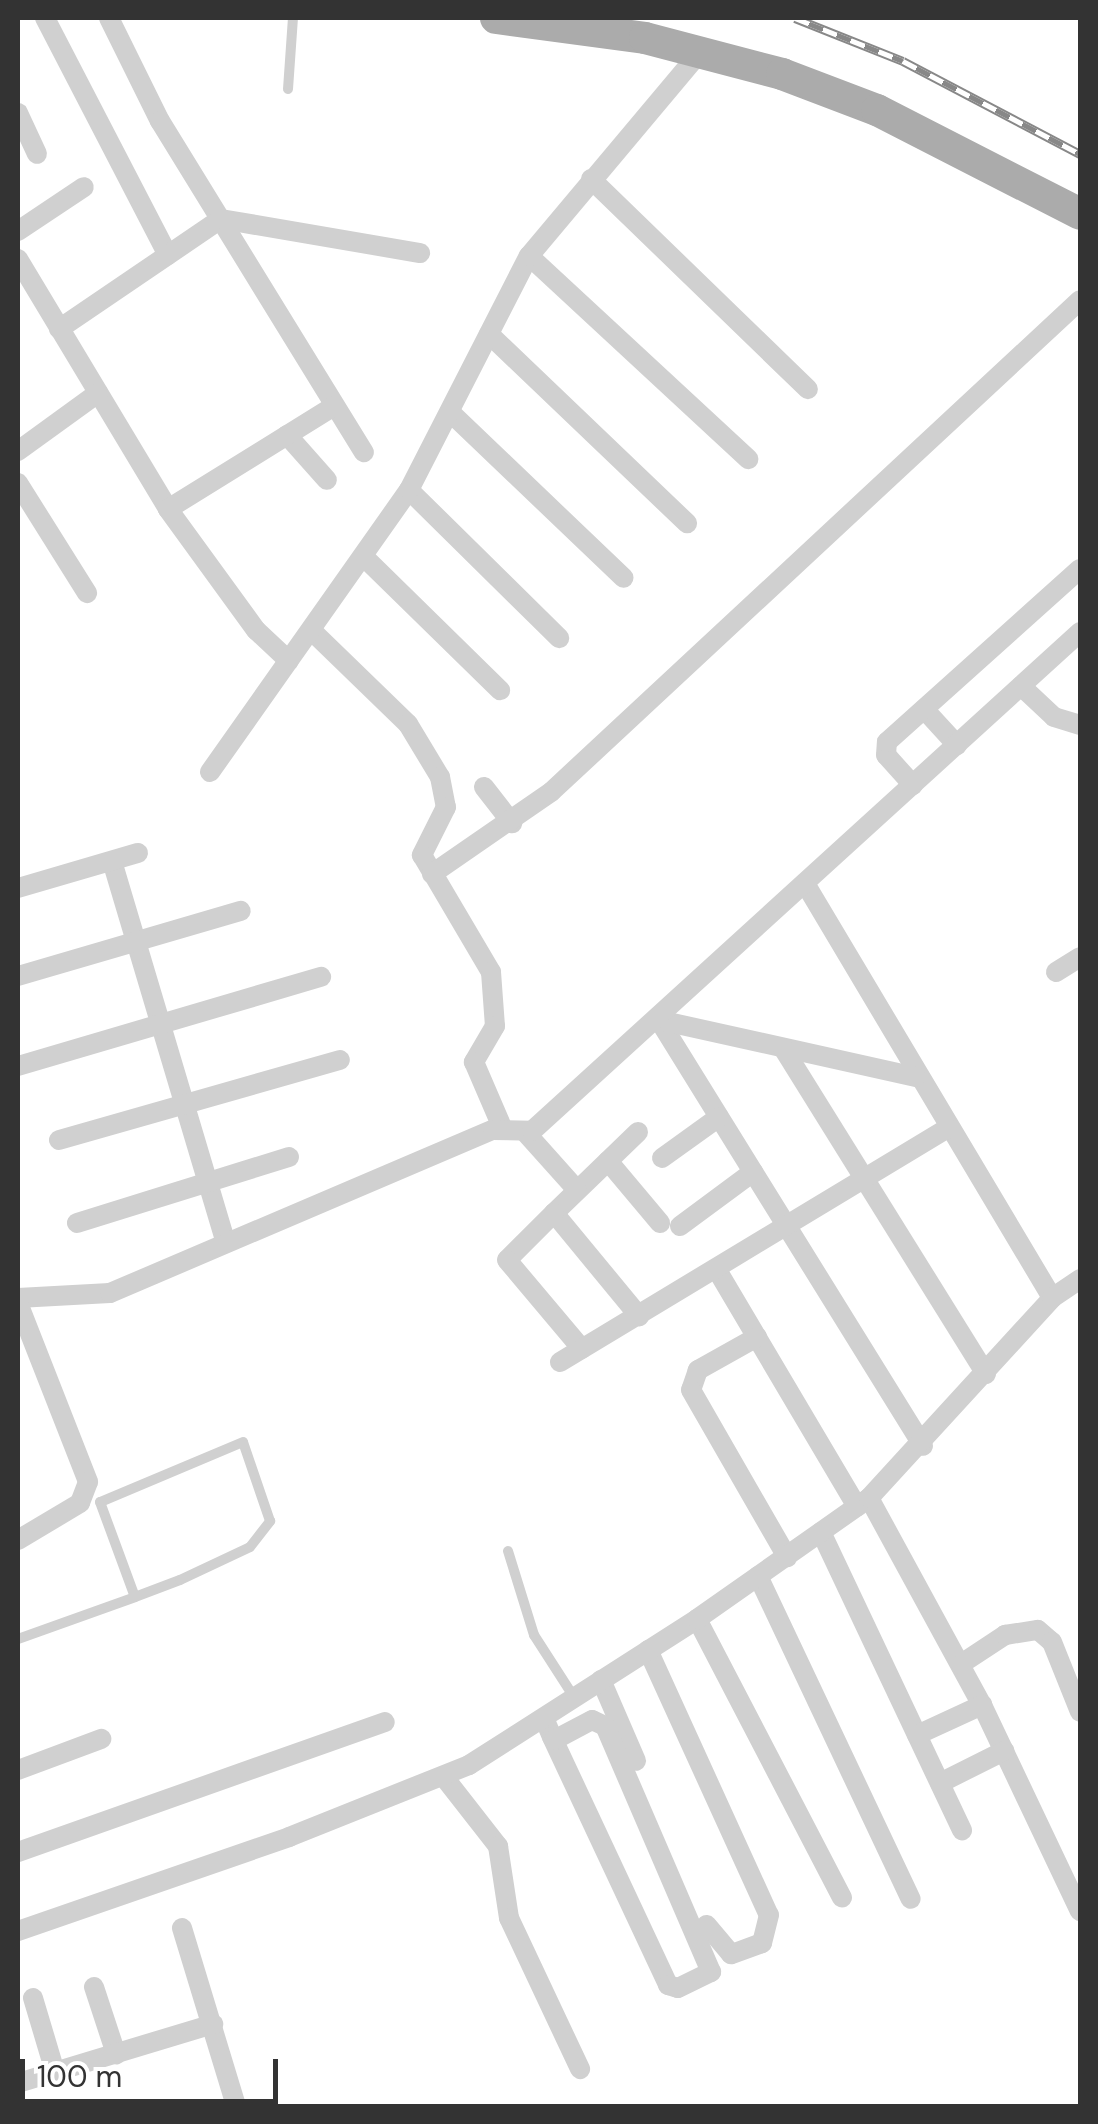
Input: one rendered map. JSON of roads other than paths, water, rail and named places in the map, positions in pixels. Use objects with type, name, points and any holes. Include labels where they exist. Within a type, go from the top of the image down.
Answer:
[{"type":"main road","points":[[503,18],[702,50],[878,110],[1080,214]]},
{"type":"street","points":[[45,18],[168,255]]},
{"type":"street","points":[[109,18],[145,94],[364,452]]},
{"type":"street","points":[[210,772],[409,490],[529,256],[702,50]]},
{"type":"street","points":[[18,113],[37,154]]},
{"type":"street","points":[[591,179],[808,388]]},
{"type":"street","points":[[18,231],[84,187]]},
{"type":"street","points":[[60,329],[221,219],[420,253]]},
{"type":"street","points":[[529,256],[748,460]]},
{"type":"street","points":[[18,259],[168,509],[256,630],[289,661]]},
{"type":"street","points":[[432,874],[512,823],[1080,300]]},
{"type":"street","points":[[489,334],[687,523]]},
{"type":"street","points":[[18,451],[98,393]]},
{"type":"street","points":[[168,509],[334,406]]},
{"type":"street","points":[[450,412],[624,578]]},
{"type":"street","points":[[287,435],[327,480]]},
{"type":"street","points":[[18,483],[88,593]]},
{"type":"street","points":[[409,490],[559,638]]},
{"type":"street","points":[[363,556],[500,690]]},
{"type":"street","points":[[914,785],[886,748],[924,708],[1080,568]]},
{"type":"street","points":[[311,630],[387,700],[434,764],[446,808],[421,847],[432,874],[491,972],[495,1026],[474,1062],[502,1127]]},
{"type":"street","points":[[526,1133],[659,1020],[1080,632]]},
{"type":"street","points":[[1021,686],[1054,717],[1080,725]]},
{"type":"street","points":[[924,708],[958,745]]},
{"type":"street","points":[[484,787],[512,823]]},
{"type":"street","points":[[18,888],[138,853]]},
{"type":"street","points":[[112,861],[225,1241]]},
{"type":"street","points":[[806,885],[916,1077],[1052,1298]]},
{"type":"street","points":[[18,976],[240,911]]},
{"type":"street","points":[[1056,972],[1080,957]]},
{"type":"street","points":[[18,1066],[321,977]]},
{"type":"street","points":[[659,1020],[916,1077]]},
{"type":"street","points":[[659,1020],[922,1446]]},
{"type":"street","points":[[783,1048],[986,1374]]},
{"type":"street","points":[[60,1140],[340,1060]]},
{"type":"street","points":[[662,1158],[719,1118]]},
{"type":"street","points":[[18,1540],[80,1503],[88,1482],[18,1300],[110,1293],[225,1241],[502,1127],[526,1133],[577,1190]]},
{"type":"street","points":[[560,1362],[947,1129]]},
{"type":"street","points":[[582,1349],[507,1260],[638,1132]]},
{"type":"street","points":[[76,1224],[289,1157]]},
{"type":"street","points":[[608,1161],[670,1224],[753,1172]]},
{"type":"street","points":[[554,1213],[639,1316]]},
{"type":"street","points":[[718,1270],[961,1664],[1080,1911]]},
{"type":"street","points":[[18,1932],[444,1777],[544,1718],[697,1619],[863,1503],[922,1446],[1052,1298],[1080,1279]]},
{"type":"street","points":[[757,1337],[698,1370],[690,1390],[786,1557]]},
{"type":"street","points":[[821,1532],[962,1830]]},
{"type":"street","points":[[758,1576],[911,1899]]},
{"type":"street","points":[[697,1619],[842,1898]]},
{"type":"street","points":[[961,1664],[1005,1636],[1038,1630],[1052,1642],[1080,1712]]},
{"type":"street","points":[[600,1680],[711,1933],[731,1954],[762,1943],[769,1914],[648,1650]]},
{"type":"street","points":[[918,1736],[982,1705]]},
{"type":"street","points":[[544,1718],[554,1740],[668,1985],[678,1988],[711,1972],[605,1726],[592,1720],[554,1740]]},
{"type":"street","points":[[18,1852],[385,1722]]},
{"type":"street","points":[[18,1770],[102,1740]]},
{"type":"street","points":[[940,1783],[1004,1750]]},
{"type":"street","points":[[444,1777],[498,1846],[509,1918],[580,2070]]},
{"type":"street","points":[[182,1928],[236,2106]]},
{"type":"street","points":[[94,1986],[116,2054]]},
{"type":"street","points":[[33,1998],[55,2072]]},
{"type":"street","points":[[18,2083],[213,2024]]},
{"type":"lane","points":[[288,89],[293,18]]},
{"type":"lane","points":[[18,1638],[134,1596],[227,1560],[262,1536],[269,1510],[243,1442],[100,1502],[134,1596]]},
{"type":"lane","points":[[508,1552],[534,1635],[575,1698]]},
{"type":"railway","points":[[795,18],[903,61],[1080,154]]}]
